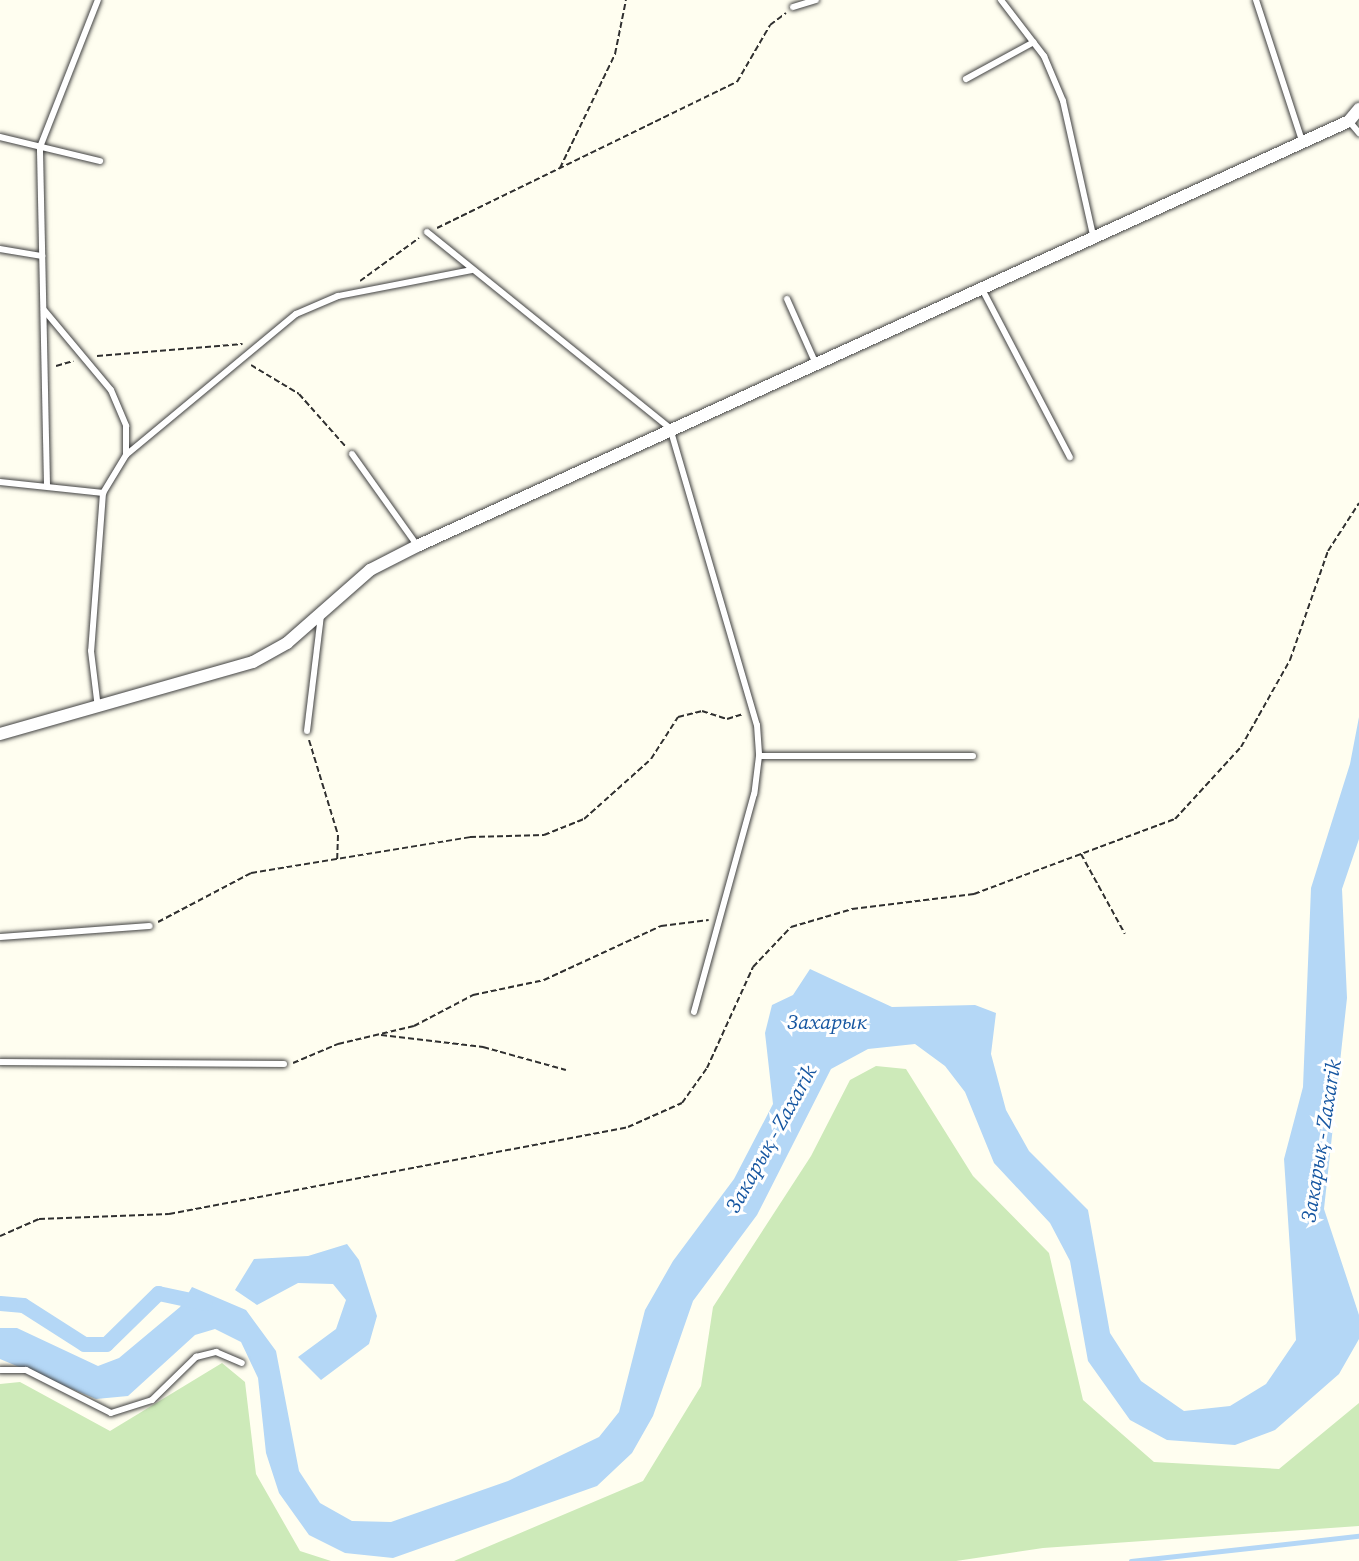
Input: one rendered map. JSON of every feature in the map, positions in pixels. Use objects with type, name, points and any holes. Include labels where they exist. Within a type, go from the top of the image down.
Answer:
[{"type":"street","points":[[0,734],[98,708],[253,662],[287,643],[370,570],[417,546],[670,428],[1348,120],[1359,110]]},
{"type":"lane","points":[[47,485],[40,147],[98,0]]},
{"type":"lane","points":[[793,7],[816,0]]},
{"type":"lane","points":[[1001,0],[1034,42],[1063,101],[1093,236]]},
{"type":"lane","points":[[1256,0],[1302,141]]},
{"type":"lane","points":[[966,80],[1034,42]]},
{"type":"lane","points":[[1348,120],[1359,133]]},
{"type":"lane","points":[[0,137],[100,161]]},
{"type":"lane","points":[[427,232],[670,428],[753,710],[759,756],[720,918],[694,1012]]},
{"type":"lane","points":[[0,249],[42,256]]},
{"type":"lane","points":[[98,708],[91,651],[103,493],[126,455],[296,314],[338,296],[472,270]]},
{"type":"lane","points":[[981,286],[1070,457]]},
{"type":"lane","points":[[787,300],[815,362]]},
{"type":"lane","points":[[43,309],[111,390],[126,426],[126,455]]},
{"type":"lane","points":[[352,454],[417,546]]},
{"type":"lane","points":[[0,482],[47,485],[103,493]]},
{"type":"lane","points":[[307,731],[321,613]]},
{"type":"lane","points":[[759,756],[973,756]]},
{"type":"lane","points":[[0,937],[150,926]]},
{"type":"lane","points":[[0,1062],[284,1064]]},
{"type":"lane","points":[[0,1370],[26,1370],[111,1413],[152,1400],[196,1357],[216,1352],[242,1362]]},
{"type":"path","points":[[560,168],[615,54],[626,0]]},
{"type":"path","points":[[356,283],[427,232],[737,82],[770,25],[793,7]]},
{"type":"path","points":[[44,369],[84,358],[260,344]]},
{"type":"path","points":[[241,359],[299,394],[352,454]]},
{"type":"path","points":[[0,1236],[39,1219],[169,1215],[628,1127],[682,1103],[707,1068],[753,967],[791,927],[852,909],[974,894],[1175,819],[1240,747],[1290,660],[1328,551],[1359,503]]},
{"type":"path","points":[[150,926],[251,873],[470,837],[544,836],[584,819],[651,759],[678,717],[702,711],[727,719],[753,710]]},
{"type":"path","points":[[307,731],[338,836],[337,859]]},
{"type":"path","points":[[1080,854],[1125,934]]},
{"type":"path","points":[[284,1064],[379,1034],[414,1026],[473,995],[544,980],[661,926],[720,918]]},
{"type":"path","points":[[379,1034],[483,1047],[566,1070]]},
{"type":"green space","points":[[876,1066],[906,1069],[973,1176],[1049,1253],[1083,1400],[1154,1462],[1279,1469],[1359,1403],[1359,1526],[1043,1548],[956,1561],[454,1561],[643,1481],[701,1386],[713,1307],[811,1156],[850,1080]]},
{"type":"green space","points":[[222,1363],[245,1382],[256,1474],[300,1551],[331,1561],[0,1561],[0,1384],[20,1382],[110,1431]]},
{"type":"water","name":"Захарык","points":[[1359,717],[1359,839],[1342,889],[1347,998],[1324,1209],[1359,1315],[1359,1339],[1339,1374],[1275,1430],[1235,1445],[1167,1440],[1130,1420],[1088,1361],[1070,1261],[1050,1223],[994,1163],[965,1092],[945,1066],[915,1044],[868,1049],[831,1069],[757,1215],[693,1301],[653,1416],[632,1453],[597,1486],[393,1558],[345,1553],[309,1535],[279,1493],[266,1453],[258,1378],[241,1342],[215,1329],[195,1335],[128,1396],[96,1399],[0,1359],[0,1328],[17,1328],[98,1366],[119,1358],[180,1307],[192,1287],[246,1310],[276,1351],[299,1471],[320,1503],[352,1521],[391,1522],[508,1481],[599,1437],[619,1412],[645,1310],[673,1261],[734,1179],[773,1104],[765,1033],[772,1005],[793,995],[810,969],[892,1007],[975,1005],[996,1013],[991,1054],[1006,1110],[1029,1151],[1088,1210],[1110,1333],[1141,1381],[1184,1411],[1230,1406],[1266,1384],[1296,1340],[1284,1159],[1303,1087],[1311,888],[1350,764]]},
{"type":"water","points":[[347,1244],[359,1260],[377,1316],[369,1344],[321,1380],[298,1357],[336,1329],[346,1300],[333,1284],[298,1283],[257,1305],[235,1290],[254,1259],[308,1256]]},
{"type":"waterway","points":[[0,1303],[23,1305],[84,1344],[106,1344],[158,1293],[205,1303]]},
{"type":"waterway","points":[[1131,1561],[1359,1536]]},
{"type":"water label","name":"Закарық - Zaxarik","points":[[771,1139]]},
{"type":"water label","name":"Закарық - Zaxarik","points":[[1321,1141]]}]
